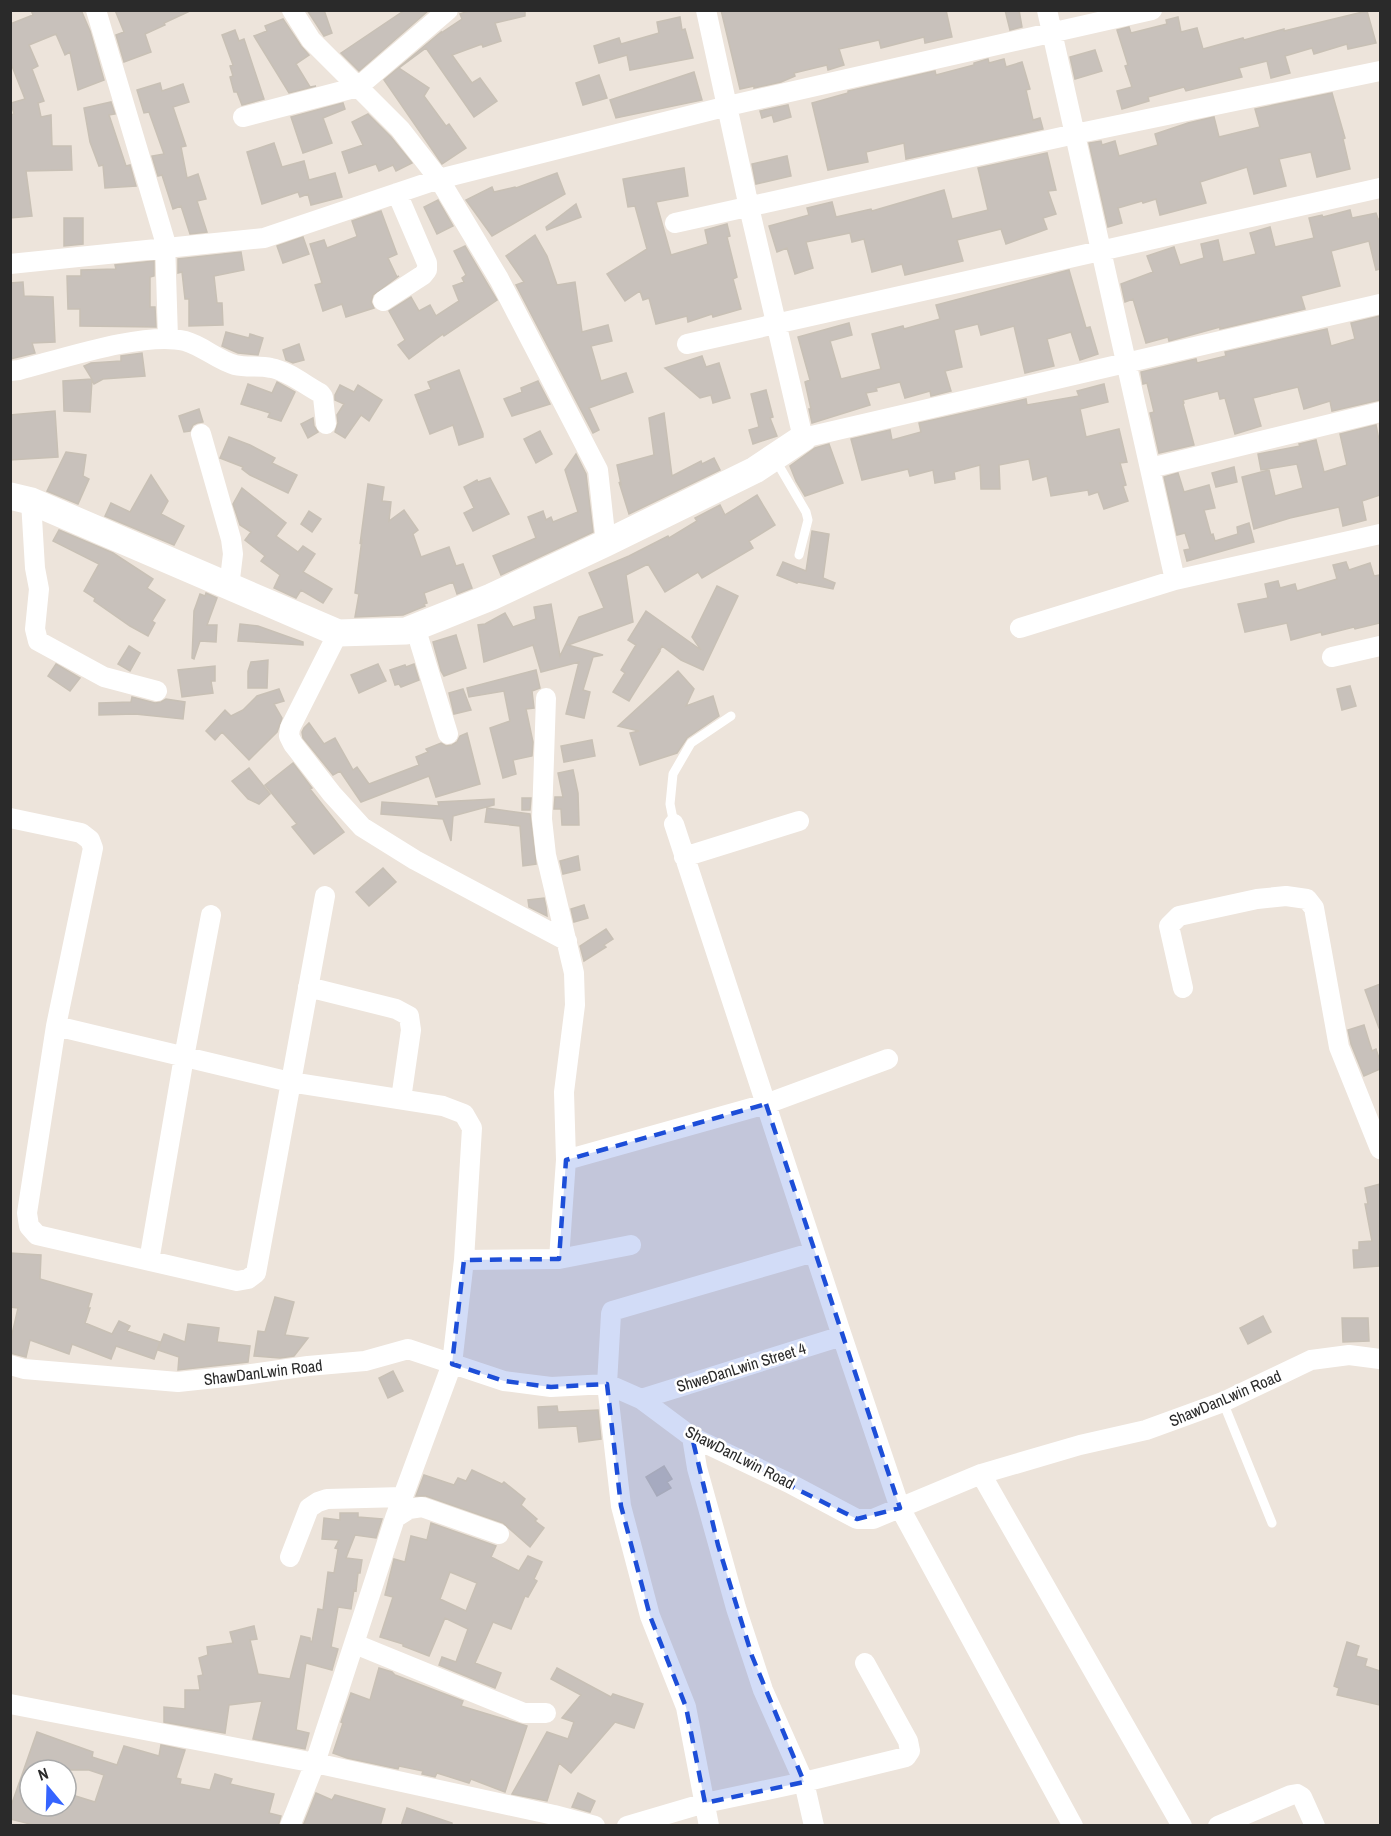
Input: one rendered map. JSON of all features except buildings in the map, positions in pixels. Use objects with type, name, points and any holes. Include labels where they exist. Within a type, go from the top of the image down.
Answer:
[{"type":"street","points":[[96,10],[165,241],[168,338]]},
{"type":"street","points":[[292,10],[310,40],[400,129],[439,179],[500,279],[598,470],[606,543]]},
{"type":"street","points":[[243,117],[358,87],[448,10]]},
{"type":"street","points":[[706,10],[749,207],[804,438]]},
{"type":"street","points":[[1047,10],[1175,580]]},
{"type":"street","points":[[10,264],[264,238],[439,179],[728,106],[1152,10]]},
{"type":"street","points":[[675,223],[1075,134],[1380,71]]},
{"type":"street","points":[[687,344],[1380,188]]},
{"type":"street","points":[[383,301],[427,270],[427,263],[397,193]]},
{"type":"street","points":[[21,498],[338,633],[406,631],[491,597],[606,543],[754,470],[804,438],[1380,304]]},
{"type":"street","points":[[10,371],[120,345],[168,338],[188,342],[233,364],[279,370],[320,393],[323,397],[326,424]]},
{"type":"street","points":[[1150,468],[1380,412]]},
{"type":"street","points":[[201,434],[231,539],[233,554],[229,587]]},
{"type":"street","points":[[21,498],[39,589],[35,629],[38,641],[104,677],[157,691]]},
{"type":"street","points":[[1020,628],[1175,580],[1380,534]]},
{"type":"street","points":[[415,627],[448,734]]},
{"type":"street","points":[[338,633],[290,728],[289,736],[293,744],[332,794],[362,827],[415,860],[567,941]]},
{"type":"street","points":[[1332,657],[1380,646]]},
{"type":"street","points":[[546,698],[542,819],[546,855],[574,973],[575,1005],[564,1092],[566,1160],[559,1259]]},
{"type":"street","points":[[10,818],[81,833],[90,840],[93,848],[56,1026],[27,1213],[29,1226],[37,1235],[237,1281],[248,1279],[256,1273],[325,896]]},
{"type":"street","points":[[684,857],[799,821]]},
{"type":"street","points":[[674,824],[900,1508],[1073,1826]]},
{"type":"street","points":[[1184,988],[1169,926],[1179,916],[1257,899],[1286,896],[1307,899],[1314,908],[1339,1047],[1380,1149]]},
{"type":"street","points":[[149,1261],[211,915]]},
{"type":"street","points":[[308,987],[396,1009],[408,1016],[411,1030],[400,1099]]},
{"type":"street","points":[[56,1026],[290,1082],[443,1106],[464,1113],[472,1128],[464,1260],[452,1364],[395,1518],[315,1763],[290,1826]]},
{"type":"street","points":[[566,1160],[766,1104],[888,1059]]},
{"type":"street","points":[[464,1260],[559,1259],[631,1245]]},
{"type":"street","points":[[710,1826],[686,1707],[650,1616],[621,1506],[607,1384],[612,1311],[814,1252]]},
{"type":"street","name":"ShweDanLwin Street 4","points":[[641,1399],[842,1336]]},
{"type":"street","name":"ShawDanLwin Road","points":[[10,1365],[24,1369],[178,1382],[365,1361],[408,1349],[504,1381],[552,1387],[607,1384],[641,1399],[693,1437],[789,1482],[857,1519],[873,1518],[981,1474],[1080,1445],[1146,1430],[1223,1402],[1311,1360],[1349,1355],[1380,1359]]},
{"type":"street","points":[[693,1437],[697,1468],[752,1656],[763,1690],[804,1782],[814,1826]]},
{"type":"street","points":[[981,1474],[1182,1826]]},
{"type":"street","points":[[290,1557],[309,1508],[318,1502],[327,1499],[403,1497]]},
{"type":"street","points":[[395,1518],[409,1509],[422,1507],[499,1534]]},
{"type":"street","points":[[355,1644],[524,1713],[546,1713]]},
{"type":"street","points":[[627,1826],[705,1803],[906,1757],[910,1752],[908,1742],[865,1663]]},
{"type":"street","points":[[10,1704],[315,1763],[595,1826]]},
{"type":"street","points":[[1218,1826],[1297,1794],[1302,1797],[1315,1826]]},
{"type":"lane","points":[[774,457],[806,512],[808,520],[798,555]]},
{"type":"lane","points":[[674,824],[670,804],[673,774],[691,743],[731,716]]},
{"type":"lane","points":[[1223,1402],[1272,1523]]},
{"type":"highlighted area","points":[[766,1104],[900,1508],[857,1519],[692,1437],[718,1545],[752,1656],[804,1782],[705,1803],[686,1707],[650,1616],[621,1506],[607,1384],[551,1387],[504,1381],[452,1364],[464,1260],[559,1259],[566,1160]]}]
